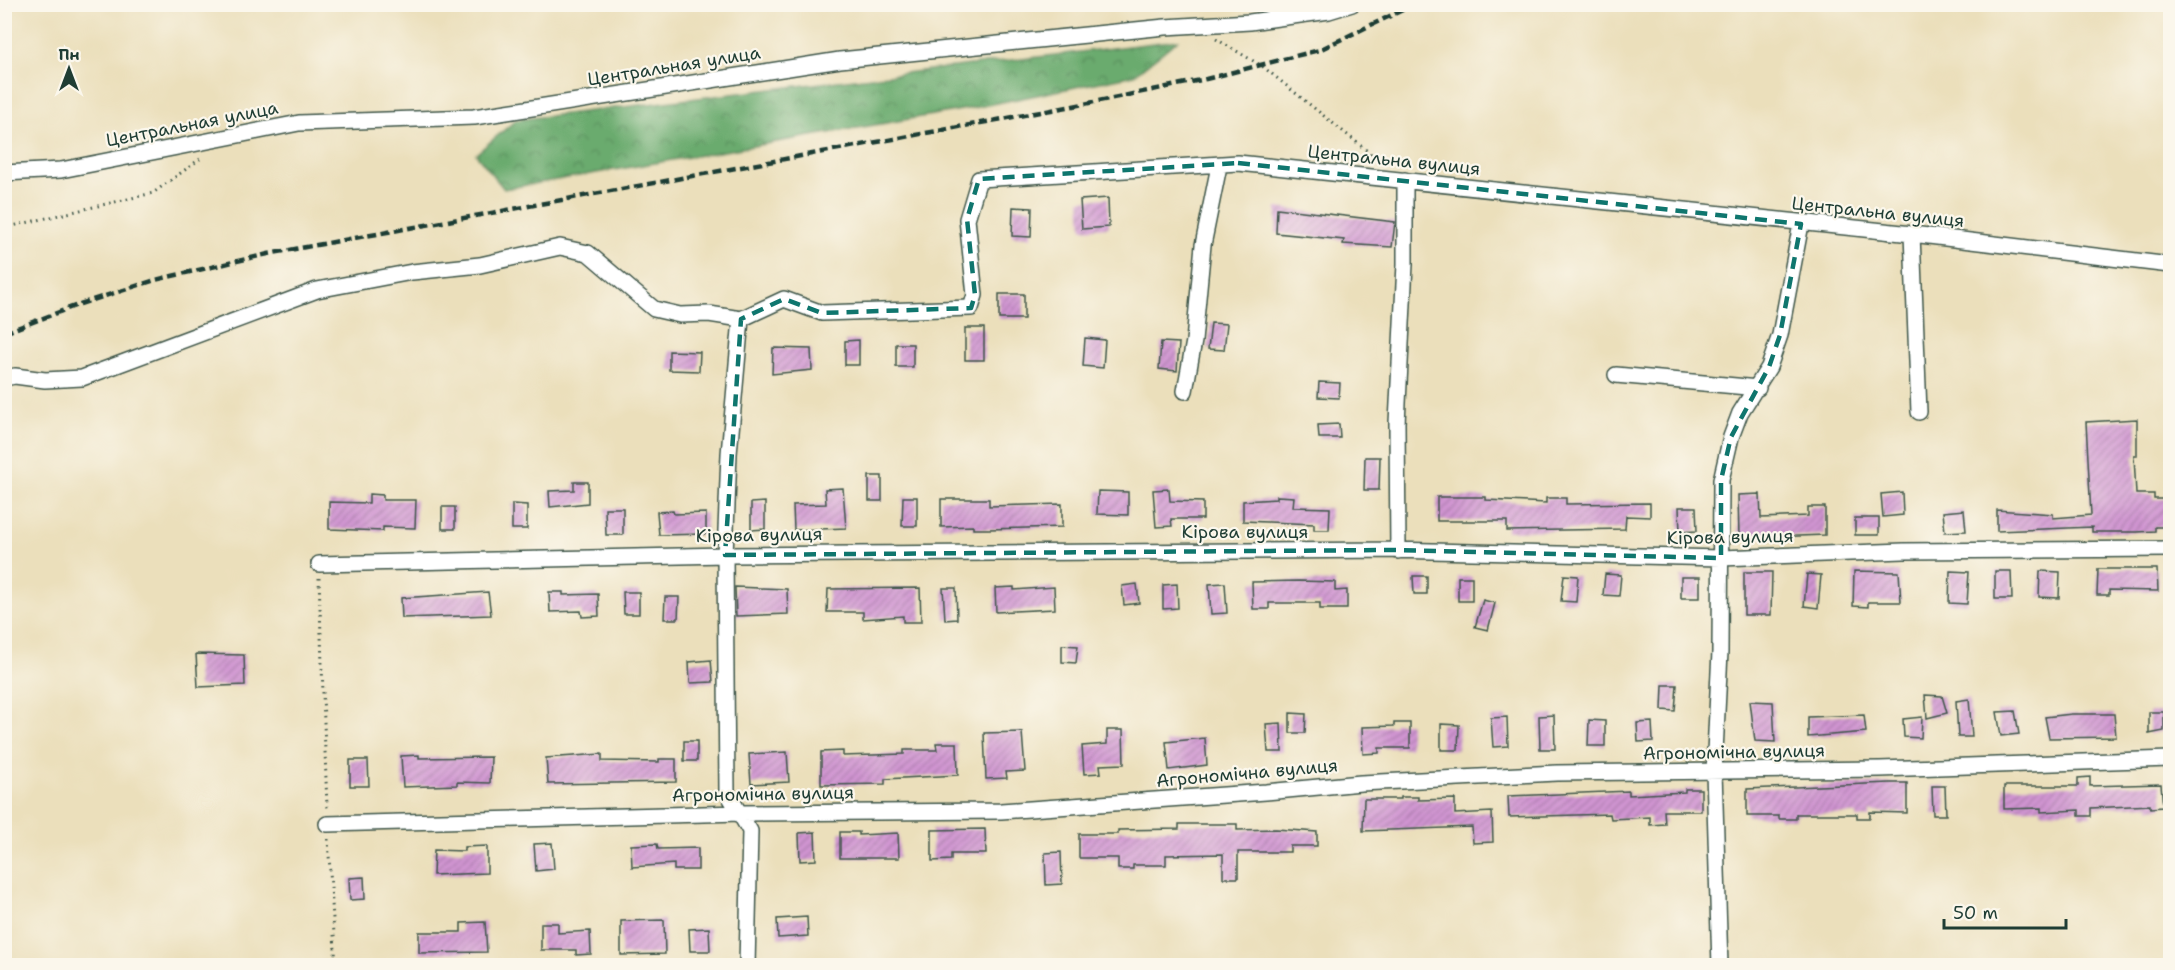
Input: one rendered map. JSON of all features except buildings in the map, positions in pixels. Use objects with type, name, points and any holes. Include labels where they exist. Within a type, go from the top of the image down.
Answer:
[{"type":"street","name":"Центральная улица","points":[[4,173],[61,170],[299,123],[474,117],[840,60],[1191,25],[1250,22],[1329,11],[1352,4]]},
{"type":"street","name":"Центральна вулиця","points":[[741,319],[784,299],[822,312],[971,308],[975,295],[967,219],[979,179],[1238,163],[1912,234],[2170,265]]},
{"type":"street","points":[[1185,391],[1194,341],[1203,245],[1219,165]]},
{"type":"street","points":[[1398,551],[1397,423],[1405,264],[1405,180]]},
{"type":"street","points":[[1720,966],[1714,772],[1720,652],[1721,480],[1740,413],[1758,388],[1769,367],[1780,335],[1801,224]]},
{"type":"street","points":[[1912,234],[1919,412]]},
{"type":"street","points":[[4,378],[15,376],[45,380],[82,378],[317,290],[412,272],[480,266],[523,258],[560,247],[588,253],[654,309],[680,315],[709,314],[741,319],[729,454],[725,555],[727,792],[750,831],[747,966]]},
{"type":"street","points":[[1616,375],[1758,388]]},
{"type":"street","name":"Кірова вулиця","points":[[319,564],[725,555],[1398,551],[1721,558],[1904,551],[2170,549]]},
{"type":"street","name":"Агрономічна вулиця","points":[[327,824],[741,813],[1001,811],[1361,783],[1557,773],[1714,772],[2170,759]]},
{"type":"path","points":[[1191,25],[1262,66],[1294,94],[1405,180]]},
{"type":"path","points":[[4,228],[153,193],[196,162],[221,140]]},
{"type":"path","points":[[319,564],[327,824],[336,966]]},
{"type":"highlighted area","points":[[1238,163],[1801,224],[1780,335],[1769,367],[1731,437],[1721,480],[1721,558],[1391,550],[725,555],[741,319],[784,299],[822,313],[971,308],[975,295],[967,219],[979,179]]},
{"type":"green space","points":[[1178,40],[1134,75],[973,108],[504,189],[476,154],[516,120]]},
{"type":"railway","points":[[4,333],[80,304],[155,280],[268,254],[1084,104],[1206,79],[1319,50],[1415,4]]}]
